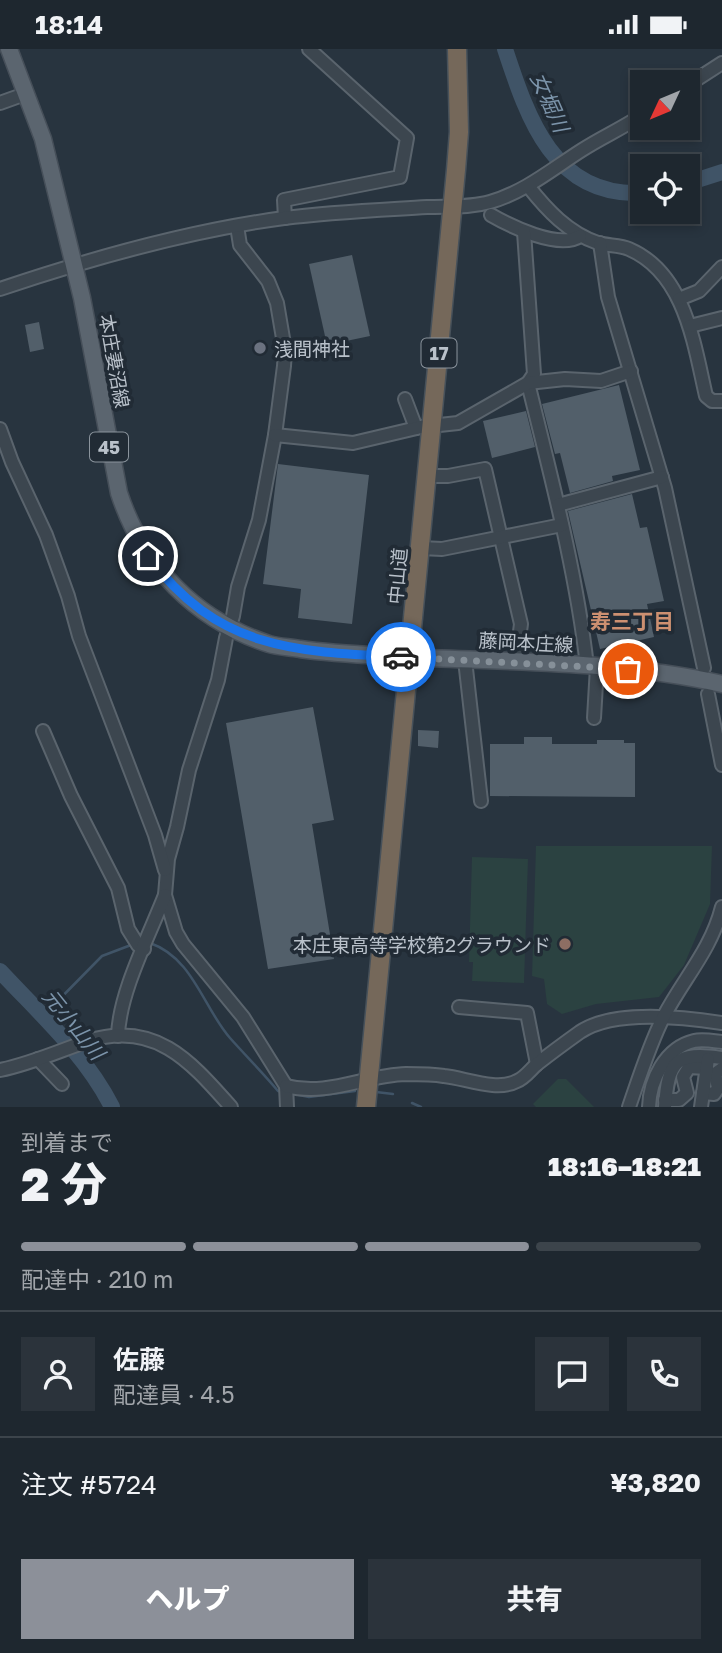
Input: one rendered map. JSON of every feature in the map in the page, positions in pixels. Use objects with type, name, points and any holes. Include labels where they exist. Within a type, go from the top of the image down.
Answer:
[{"type":"highway","name":"中山道","points":[[366,1107],[421,548],[427,476],[424,427],[459,132],[457,49]]},
{"type":"main road","name":"本庄妻沼線","points":[[9,49],[43,139],[82,298],[114,471],[125,511],[139,541],[161,573],[187,600],[230,628],[271,645],[329,653],[411,657]]},
{"type":"main road","name":"藤岡本庄線","points":[[411,657],[592,666],[666,673],[715,689]]},
{"type":"street","points":[[285,218],[284,199],[400,177],[406,151],[407,138],[309,49]]},
{"type":"street","points":[[700,77],[722,63]]},
{"type":"street","points":[[0,103],[25,94]]},
{"type":"street","points":[[0,289],[73,265],[162,241],[236,226],[285,218],[489,202],[528,187],[583,149],[630,122]]},
{"type":"street","points":[[528,187],[561,222],[580,236],[628,248],[665,278],[679,299],[690,326],[706,396],[712,401],[722,401]]},
{"type":"street","points":[[491,215],[524,232],[569,240],[580,236]]},
{"type":"street","points":[[236,226],[240,245],[268,281],[277,303],[285,358],[275,435],[259,520],[236,594],[210,708],[189,770],[166,874],[165,895],[176,932],[183,944],[243,1017],[286,1096],[405,1074],[441,1075],[503,1085],[518,1081],[583,1030],[602,1022],[664,1017],[722,1023]]},
{"type":"street","points":[[524,232],[534,374],[528,383],[558,505],[592,666],[594,718]]},
{"type":"street","points":[[600,243],[608,297],[662,477],[704,668]]},
{"type":"street","points":[[679,299],[699,291],[722,267]]},
{"type":"street","points":[[690,326],[722,318]]},
{"type":"street","points":[[275,435],[353,443],[424,427],[458,423],[528,383],[565,379],[601,381],[631,372]]},
{"type":"street","points":[[405,399],[424,427]]},
{"type":"street","points":[[0,429],[12,462],[46,535],[79,636],[155,835],[166,874]]},
{"type":"street","points":[[427,476],[448,476],[485,469],[521,624],[516,662]]},
{"type":"street","points":[[558,505],[662,477]]},
{"type":"street","points":[[421,548],[442,549],[562,525]]},
{"type":"street","points":[[465,660],[481,801]]},
{"type":"street","points":[[715,689],[722,765]]},
{"type":"street","points":[[43,731],[71,796],[118,888],[126,922],[142,942]]},
{"type":"street","points":[[118,1036],[119,1017],[142,942],[165,895]]},
{"type":"street","points":[[629,1107],[664,1017],[696,968],[718,924],[722,907]]},
{"type":"street","points":[[459,1007],[527,1013],[537,1064]]},
{"type":"street","points":[[649,1107],[653,1086],[662,1065],[685,1036],[694,1032],[722,1035]]},
{"type":"street","points":[[0,1070],[92,1040],[118,1036],[149,1040],[175,1051],[189,1061],[231,1107]]},
{"type":"street","points":[[671,1054],[694,1041],[722,1042]]},
{"type":"street","points":[[707,1062],[689,1055],[678,1061],[673,1066],[665,1104],[679,1100],[687,1093],[682,1077],[689,1067],[722,1058]]},
{"type":"street","points":[[41,1058],[62,1084]]},
{"type":"street","points":[[701,1107],[707,1062]]},
{"type":"street","points":[[703,1093],[714,1094],[718,1088],[715,1074],[722,1069]]},
{"type":"street","points":[[721,1105],[722,1095]]},
{"type":"green space","points":[[536,846],[712,846],[710,904],[684,965],[659,997],[596,1004],[562,1014],[547,1004],[544,979],[532,976]]},
{"type":"green space","points":[[472,857],[528,859],[524,983],[472,981],[473,962],[469,962]]},
{"type":"green space","points":[[558,1079],[566,1079],[594,1107],[536,1107],[533,1104]]},
{"type":"building","points":[[352,255],[370,336],[327,345],[309,264]]},
{"type":"building","points":[[39,322],[44,349],[30,352],[25,325]]},
{"type":"building","points":[[619,385],[640,470],[612,476],[613,481],[570,493],[560,453],[555,454],[542,404]]},
{"type":"building","points":[[526,411],[535,447],[492,458],[483,421]]},
{"type":"building","points":[[278,464],[369,475],[352,624],[298,618],[301,589],[263,584]]},
{"type":"building","points":[[632,494],[640,528],[647,527],[664,601],[647,604],[654,637],[600,649],[568,511]]},
{"type":"building","points":[[313,707],[334,820],[312,824],[334,959],[268,969],[226,723]]},
{"type":"building","points":[[418,730],[439,731],[438,748],[418,746]]},
{"type":"building","points":[[524,737],[552,737],[552,744],[597,744],[597,740],[624,740],[624,743],[635,743],[635,797],[490,796],[490,744],[524,744]]},
{"type":"waterway","name":"女堀川","points":[[505,49],[524,102],[549,149],[566,168],[587,182],[612,191],[630,192]]},
{"type":"waterway","name":"女堀川","points":[[700,179],[722,172]]},
{"type":"waterway","points":[[150,943],[165,950],[187,971],[230,1038],[278,1091],[283,1092]]},
{"type":"waterway","points":[[42,1017],[102,956],[131,945]]},
{"type":"waterway","name":"元小山川","points":[[0,971],[75,1052],[89,1069],[112,1107]]},
{"type":"waterway","points":[[289,1093],[309,1097],[355,1091]]},
{"type":"waterway","points":[[376,1092],[393,1094]]},
{"type":"waterway","points":[[412,1103],[421,1107]]},
{"type":"way so far","points":[[401,657],[628,669]]},
{"type":"place","name":"浅間神社","points":[[260,348]]},
{"type":"place","name":"本庄東高等学校第2グラウンド","points":[[565,944]]},
{"type":"district","name":"寿三丁目","points":[[632,621]]},
{"type":"route","points":[[148,556],[187,600],[230,628],[271,645],[329,653],[401,657]]}]
